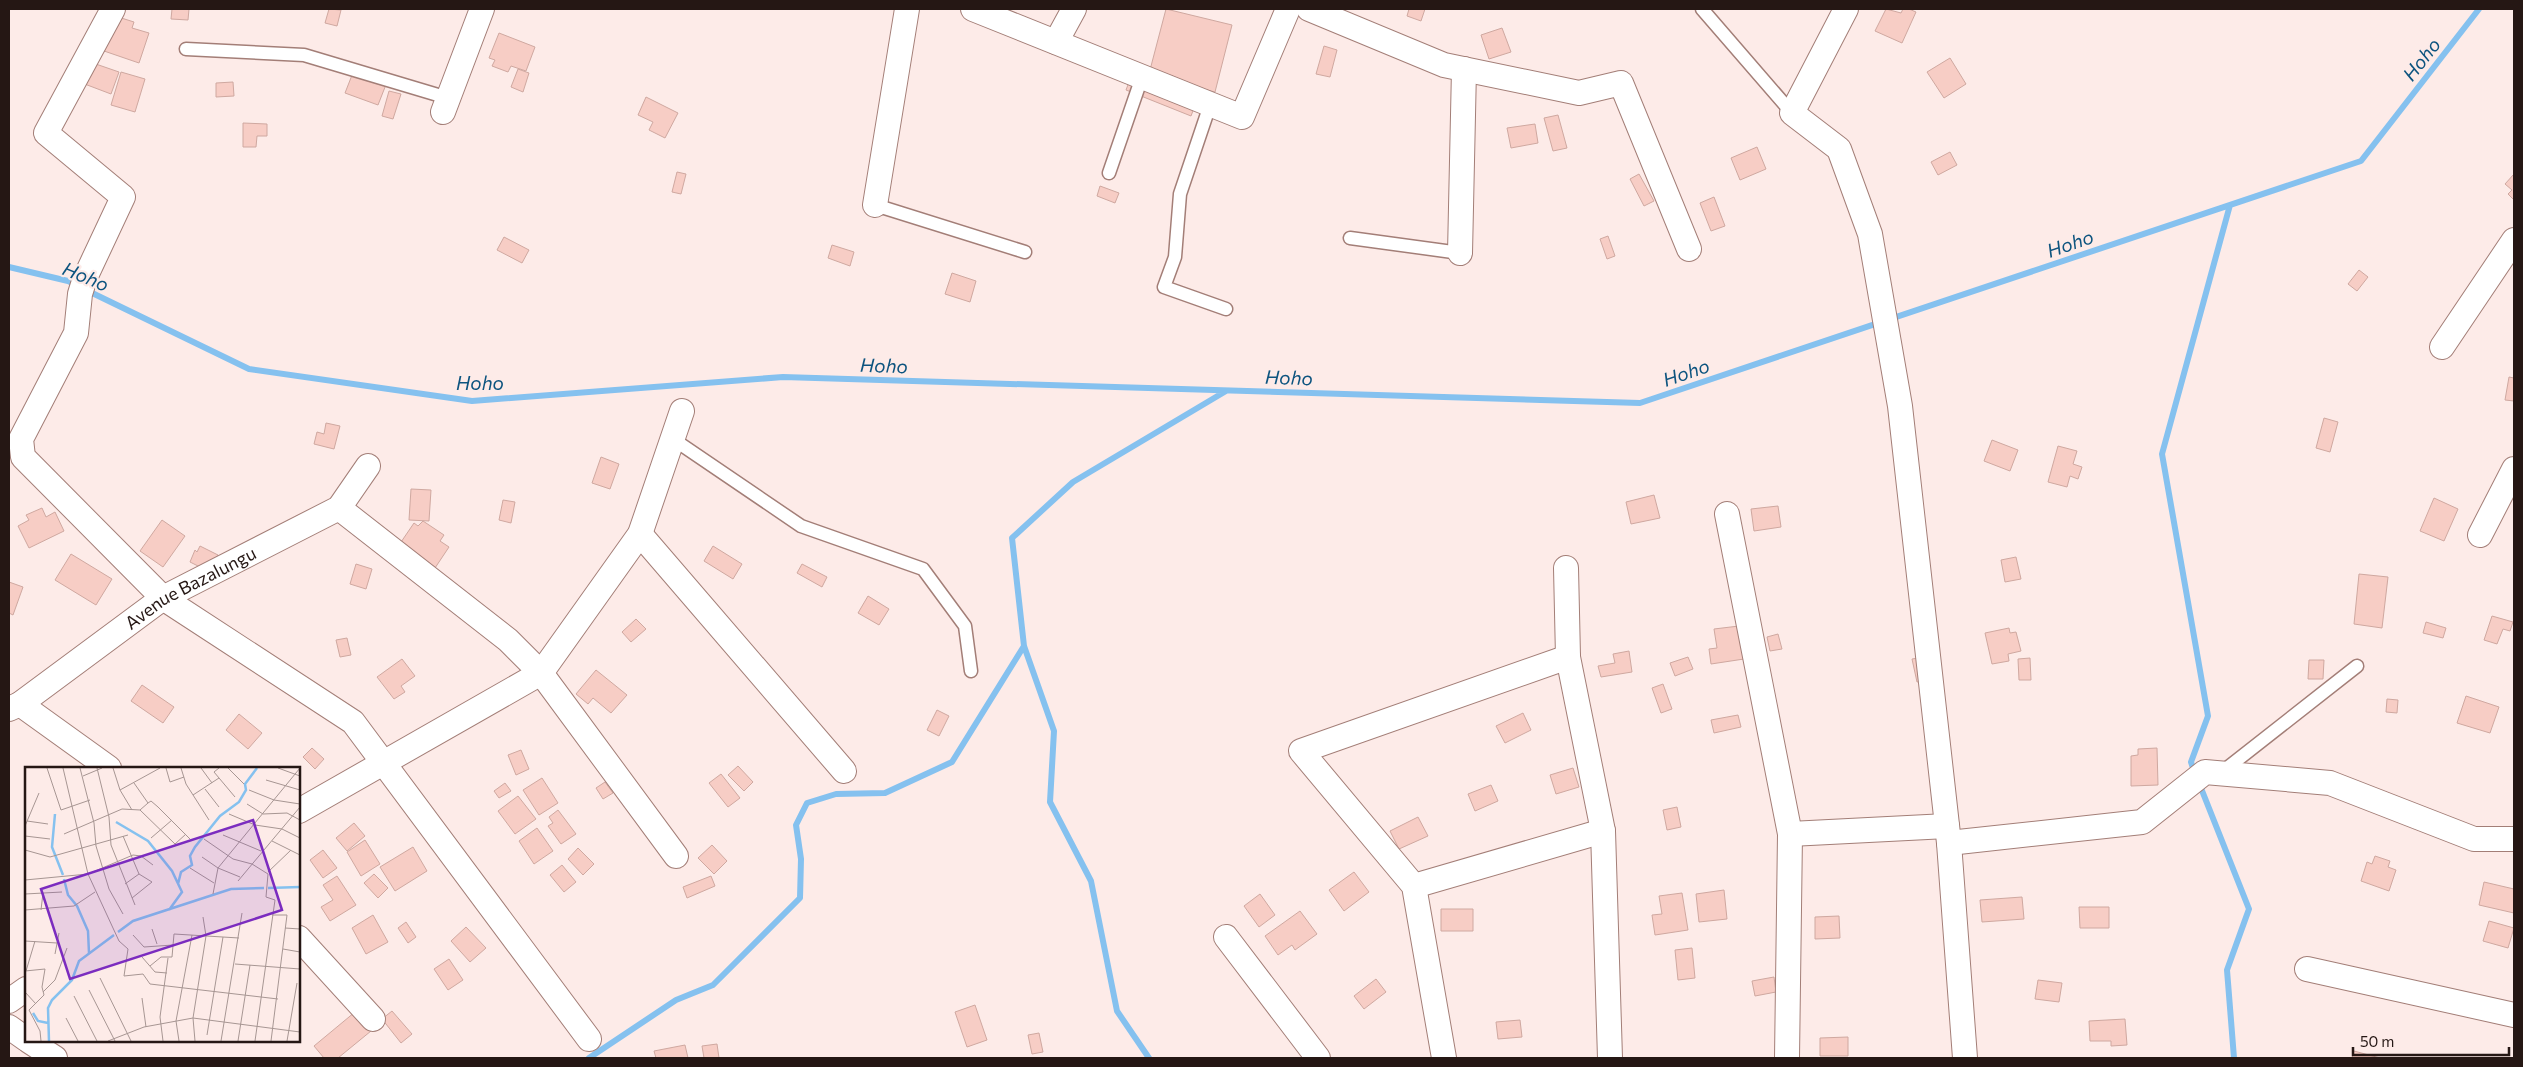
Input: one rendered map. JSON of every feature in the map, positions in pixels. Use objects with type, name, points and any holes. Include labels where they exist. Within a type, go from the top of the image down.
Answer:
[{"type":"street","points":[[113,9],[46,133],[122,197],[83,286],[76,333],[21,439],[16,456],[163,598],[353,722],[385,762],[589,1039]]},
{"type":"street","points":[[446,105],[482,9]]},
{"type":"street","points":[[875,205],[907,9]]},
{"type":"street","points":[[974,9],[1242,117],[1288,9]]},
{"type":"street","points":[[1056,42],[1074,9]]},
{"type":"street","points":[[1309,9],[1444,65],[1579,93],[1621,83],[1689,249]]},
{"type":"street","points":[[1846,9],[1792,113],[1839,149],[1870,234],[1900,406],[1948,835],[1964,1058]]},
{"type":"street","points":[[1460,253],[1464,69]]},
{"type":"street","points":[[2442,347],[2514,240]]},
{"type":"street","points":[[300,810],[541,673],[640,534],[682,411]]},
{"type":"street","name":"Avenue Bazalungu","points":[[14,707],[163,598],[339,508],[368,466]]},
{"type":"street","points":[[2480,534],[2514,469]]},
{"type":"street","points":[[339,508],[508,640],[541,673],[676,856]]},
{"type":"street","points":[[1727,514],[1790,834],[1787,1058]]},
{"type":"street","points":[[640,534],[844,771]]},
{"type":"street","points":[[1566,568],[1568,657],[1603,831],[1610,1058]]},
{"type":"street","points":[[1444,1058],[1414,886],[1301,751],[1568,657]]},
{"type":"street","points":[[14,707],[107,767]]},
{"type":"street","points":[[1790,834],[1948,835],[2142,822],[2207,775],[2330,784],[2474,838],[2514,839]]},
{"type":"street","points":[[1414,886],[1603,831]]},
{"type":"street","points":[[1226,937],[1318,1058]]},
{"type":"street","points":[[300,939],[373,1019]]},
{"type":"street","points":[[2307,969],[2514,1015]]},
{"type":"street","points":[[9,1001],[25,990]]},
{"type":"street","points":[[9,1027],[25,1038]]},
{"type":"street","points":[[31,1042],[55,1058]]},
{"type":"lane","points":[[1702,9],[1792,113]]},
{"type":"lane","points":[[186,49],[304,55],[446,105]]},
{"type":"lane","points":[[1109,173],[1142,77]]},
{"type":"lane","points":[[1210,105],[1180,194],[1175,257],[1164,287],[1226,309]]},
{"type":"lane","points":[[875,205],[1025,252]]},
{"type":"lane","points":[[1350,238],[1460,253]]},
{"type":"lane","points":[[672,438],[801,526],[924,569],[965,626],[971,671]]},
{"type":"lane","points":[[2207,775],[2357,666]]},
{"type":"building","points":[[172,9],[189,9],[188,20],[171,19]]},
{"type":"building","points":[[329,9],[341,10],[337,26],[325,23]]},
{"type":"building","points":[[1166,9],[1232,25],[1215,92],[1172,81],[1173,76],[1150,70]]},
{"type":"building","points":[[1409,9],[1425,9],[1421,21],[1407,16]]},
{"type":"building","points":[[1886,9],[1901,13],[1903,9],[1916,12],[1902,43],[1875,31]]},
{"type":"building","points":[[115,16],[134,22],[132,28],[149,33],[139,63],[104,51]]},
{"type":"building","points":[[1502,28],[1511,52],[1489,59],[1481,35]]},
{"type":"building","points":[[499,33],[535,47],[526,71],[511,66],[508,72],[492,66],[495,60],[489,58]]},
{"type":"building","points":[[1324,46],[1337,50],[1330,77],[1316,74]]},
{"type":"building","points":[[1950,58],[1966,84],[1944,98],[1927,72]]},
{"type":"building","points":[[90,62],[119,72],[111,94],[82,83]]},
{"type":"building","points":[[518,69],[529,73],[523,92],[511,87]]},
{"type":"building","points":[[1134,69],[1199,95],[1191,116],[1126,90]]},
{"type":"building","points":[[354,70],[387,82],[378,105],[345,93]]},
{"type":"building","points":[[121,72],[145,79],[135,112],[111,105]]},
{"type":"building","points":[[233,82],[234,96],[216,97],[216,83]]},
{"type":"building","points":[[389,91],[401,94],[393,119],[382,116]]},
{"type":"building","points":[[646,97],[678,113],[665,138],[649,130],[653,122],[638,115]]},
{"type":"building","points":[[1558,115],[1567,148],[1553,151],[1544,118]]},
{"type":"building","points":[[243,123],[267,124],[267,136],[257,136],[256,147],[243,147]]},
{"type":"building","points":[[1535,124],[1538,143],[1511,148],[1507,128]]},
{"type":"building","points":[[1757,147],[1766,169],[1740,180],[1731,158]]},
{"type":"building","points":[[1950,152],[1957,165],[1938,175],[1931,162]]},
{"type":"building","points":[[677,172],[686,174],[681,194],[672,192]]},
{"type":"building","points":[[1639,174],[1654,201],[1644,206],[1630,179]]},
{"type":"building","points":[[2514,174],[2514,200],[2508,194],[2512,190],[2505,184]]},
{"type":"building","points":[[1100,186],[1119,193],[1115,203],[1097,196]]},
{"type":"building","points":[[1714,197],[1725,226],[1711,231],[1700,203]]},
{"type":"building","points":[[1608,236],[1615,256],[1607,259],[1600,239]]},
{"type":"building","points":[[504,237],[529,250],[522,263],[497,250]]},
{"type":"building","points":[[832,245],[854,252],[850,266],[828,258]]},
{"type":"building","points":[[2359,270],[2368,277],[2357,291],[2348,284]]},
{"type":"building","points":[[952,273],[976,281],[970,302],[945,294]]},
{"type":"building","points":[[2509,377],[2514,378],[2514,401],[2505,400]]},
{"type":"building","points":[[2324,418],[2338,422],[2330,452],[2316,448]]},
{"type":"building","points":[[326,423],[340,426],[334,449],[314,444],[317,432],[324,434]]},
{"type":"building","points":[[1992,440],[2018,450],[2010,471],[1984,461]]},
{"type":"building","points":[[2058,446],[2077,451],[2073,464],[2082,467],[2078,479],[2070,476],[2067,487],[2048,482]]},
{"type":"building","points":[[601,457],[619,464],[610,489],[592,483]]},
{"type":"building","points":[[411,489],[431,490],[429,521],[409,520]]},
{"type":"building","points":[[1654,495],[1660,518],[1631,524],[1626,502]]},
{"type":"building","points":[[2434,498],[2458,509],[2444,541],[2420,531]]},
{"type":"building","points":[[503,500],[515,502],[511,523],[499,520]]},
{"type":"building","points":[[1778,506],[1781,527],[1754,531],[1751,509]]},
{"type":"building","points":[[42,508],[46,517],[55,512],[64,531],[29,548],[18,526],[29,520],[26,515]]},
{"type":"building","points":[[162,520],[185,536],[163,567],[140,551]]},
{"type":"building","points":[[423,521],[444,535],[440,541],[449,547],[435,568],[399,545],[414,523],[418,526]]},
{"type":"building","points":[[200,546],[218,555],[210,572],[190,562],[195,550],[197,552]]},
{"type":"building","points":[[713,546],[742,564],[733,579],[704,561]]},
{"type":"building","points":[[71,554],[112,579],[96,605],[55,580]]},
{"type":"building","points":[[2016,557],[2021,579],[2005,582],[2001,560]]},
{"type":"building","points":[[356,564],[372,569],[366,589],[350,584]]},
{"type":"building","points":[[802,564],[827,577],[822,587],[797,573]]},
{"type":"building","points":[[2359,574],[2388,577],[2382,628],[2354,624]]},
{"type":"building","points":[[9,582],[23,587],[13,615],[9,613]]},
{"type":"building","points":[[868,596],[889,609],[879,625],[858,613]]},
{"type":"building","points":[[2492,616],[2513,622],[2510,631],[2503,629],[2497,644],[2484,640]]},
{"type":"building","points":[[636,619],[646,629],[631,642],[622,632]]},
{"type":"building","points":[[2426,622],[2446,628],[2443,638],[2423,633]]},
{"type":"building","points":[[1739,626],[1744,659],[1711,664],[1709,649],[1717,648],[1714,629]]},
{"type":"building","points":[[2009,628],[2010,633],[2016,632],[2021,651],[2008,654],[2009,661],[1992,664],[1985,633]]},
{"type":"building","points":[[1778,634],[1782,649],[1770,651],[1767,637]]},
{"type":"building","points":[[347,638],[351,655],[340,657],[336,640]]},
{"type":"building","points":[[1629,651],[1632,672],[1601,677],[1598,666],[1615,663],[1613,654]]},
{"type":"building","points":[[1931,656],[1936,679],[1917,682],[1912,659]]},
{"type":"building","points":[[1688,657],[1693,669],[1675,676],[1670,663]]},
{"type":"building","points":[[2030,658],[2031,680],[2019,680],[2018,659]]},
{"type":"building","points":[[402,659],[415,676],[401,686],[405,692],[394,699],[377,677]]},
{"type":"building","points":[[2309,660],[2324,660],[2323,679],[2308,679]]},
{"type":"building","points":[[596,670],[627,695],[611,713],[593,698],[588,704],[576,694]]},
{"type":"building","points":[[1663,684],[1672,709],[1661,713],[1652,688]]},
{"type":"building","points":[[142,685],[174,707],[163,723],[131,701]]},
{"type":"building","points":[[2466,696],[2499,707],[2490,733],[2457,723]]},
{"type":"building","points":[[2387,699],[2398,700],[2397,713],[2386,712]]},
{"type":"building","points":[[937,710],[949,716],[939,736],[927,730]]},
{"type":"building","points":[[1523,713],[1531,730],[1505,743],[1496,726]]},
{"type":"building","points":[[239,714],[262,733],[248,749],[226,730]]},
{"type":"building","points":[[1738,715],[1741,727],[1714,733],[1711,720]]},
{"type":"building","points":[[312,748],[324,759],[315,769],[303,757]]},
{"type":"building","points":[[2157,748],[2158,785],[2131,786],[2131,756],[2138,755],[2138,749]]},
{"type":"building","points":[[521,750],[529,769],[516,775],[508,755]]},
{"type":"building","points":[[738,766],[753,782],[744,791],[728,775]]},
{"type":"building","points":[[1573,768],[1579,787],[1556,794],[1550,775]]},
{"type":"building","points":[[721,774],[740,798],[728,807],[709,783]]},
{"type":"building","points":[[542,778],[558,803],[539,815],[523,790]]},
{"type":"building","points":[[605,782],[613,793],[603,799],[596,788]]},
{"type":"building","points":[[505,783],[511,791],[499,798],[494,791]]},
{"type":"building","points":[[1491,785],[1498,801],[1475,811],[1468,794]]},
{"type":"building","points":[[518,796],[536,819],[515,834],[498,811]]},
{"type":"building","points":[[1677,807],[1681,827],[1667,830],[1663,810]]},
{"type":"building","points":[[558,810],[576,834],[561,844],[548,826],[553,823],[549,817]]},
{"type":"building","points":[[1418,817],[1428,836],[1399,849],[1390,831]]},
{"type":"building","points":[[354,823],[365,836],[347,851],[336,838]]},
{"type":"building","points":[[537,828],[553,851],[534,864],[519,841]]},
{"type":"building","points":[[365,840],[380,864],[361,876],[347,852]]},
{"type":"building","points":[[712,845],[727,861],[714,874],[698,858]]},
{"type":"building","points":[[413,847],[427,871],[395,891],[380,867]]},
{"type":"building","points":[[578,848],[594,864],[583,875],[568,859]]},
{"type":"building","points":[[323,850],[337,868],[323,878],[310,860]]},
{"type":"building","points":[[2375,856],[2390,861],[2388,867],[2396,870],[2389,891],[2361,881],[2367,862],[2372,864]]},
{"type":"building","points":[[562,865],[576,882],[564,892],[550,875]]},
{"type":"building","points":[[1354,872],[1369,892],[1344,911],[1329,890]]},
{"type":"building","points":[[374,874],[388,888],[378,898],[364,883]]},
{"type":"building","points":[[337,876],[356,905],[330,921],[321,907],[333,900],[323,885]]},
{"type":"building","points":[[711,876],[715,886],[687,898],[683,887]]},
{"type":"building","points":[[2484,882],[2514,889],[2514,913],[2479,905]]},
{"type":"building","points":[[1724,890],[1727,919],[1699,922],[1696,894]]},
{"type":"building","points":[[1682,893],[1688,930],[1655,935],[1652,915],[1662,914],[1659,896]]},
{"type":"building","points":[[1260,894],[1275,915],[1259,927],[1244,906]]},
{"type":"building","points":[[2022,897],[2024,919],[1982,922],[1980,900]]},
{"type":"building","points":[[2079,907],[2109,907],[2109,928],[2080,928]]},
{"type":"building","points":[[1441,909],[1473,909],[1473,931],[1441,931]]},
{"type":"building","points":[[1300,911],[1317,934],[1295,950],[1292,945],[1278,955],[1265,936]]},
{"type":"building","points":[[373,915],[388,942],[366,954],[352,928]]},
{"type":"building","points":[[1839,916],[1840,938],[1815,939],[1815,917]]},
{"type":"building","points":[[2489,921],[2514,928],[2508,948],[2483,941]]},
{"type":"building","points":[[406,922],[416,937],[408,943],[398,928]]},
{"type":"building","points":[[466,927],[486,948],[470,962],[451,941]]},
{"type":"building","points":[[1692,948],[1695,978],[1678,980],[1675,950]]},
{"type":"building","points":[[449,959],[463,980],[448,990],[434,969]]},
{"type":"building","points":[[1774,977],[1776,992],[1755,996],[1752,981]]},
{"type":"building","points":[[1376,979],[1386,992],[1364,1009],[1354,996]]},
{"type":"building","points":[[2038,980],[2062,983],[2059,1002],[2035,999]]},
{"type":"building","points":[[975,1005],[987,1040],[967,1047],[955,1012]]},
{"type":"building","points":[[392,1011],[412,1034],[401,1043],[382,1019]]},
{"type":"building","points":[[355,1012],[371,1031],[338,1058],[324,1058],[314,1046]]},
{"type":"building","points":[[2125,1019],[2127,1045],[2111,1046],[2111,1041],[2090,1041],[2089,1021]]},
{"type":"building","points":[[1520,1020],[1522,1037],[1498,1039],[1496,1022]]},
{"type":"building","points":[[1039,1033],[1043,1052],[1032,1054],[1028,1035]]},
{"type":"building","points":[[1848,1037],[1848,1056],[1820,1056],[1820,1038]]},
{"type":"building","points":[[717,1044],[719,1058],[704,1058],[702,1046]]},
{"type":"building","points":[[685,1045],[688,1058],[656,1058],[654,1051]]},
{"type":"building","points":[[2354,1051],[2380,1058],[2352,1058]]},
{"type":"waterway","name":"Hoho","points":[[86,290],[249,369],[472,401],[783,377],[1640,403],[2361,161],[2479,9]]},
{"type":"waterway","points":[[2195,774],[2191,762],[2208,716],[2162,454],[2230,205]]},
{"type":"waterway","name":"Hoho","points":[[9,267],[68,281],[77,286]]},
{"type":"waterway","points":[[1149,1058],[1117,1011],[1091,881],[1050,802],[1054,731],[1024,646],[1012,538],[1073,482],[1226,391]]},
{"type":"waterway","points":[[589,1058],[676,1000],[713,985],[800,898],[801,859],[796,825],[807,803],[836,794],[885,793],[952,762],[1024,646]]},
{"type":"waterway","points":[[2199,783],[2249,909],[2227,970],[2234,1058]]}]
